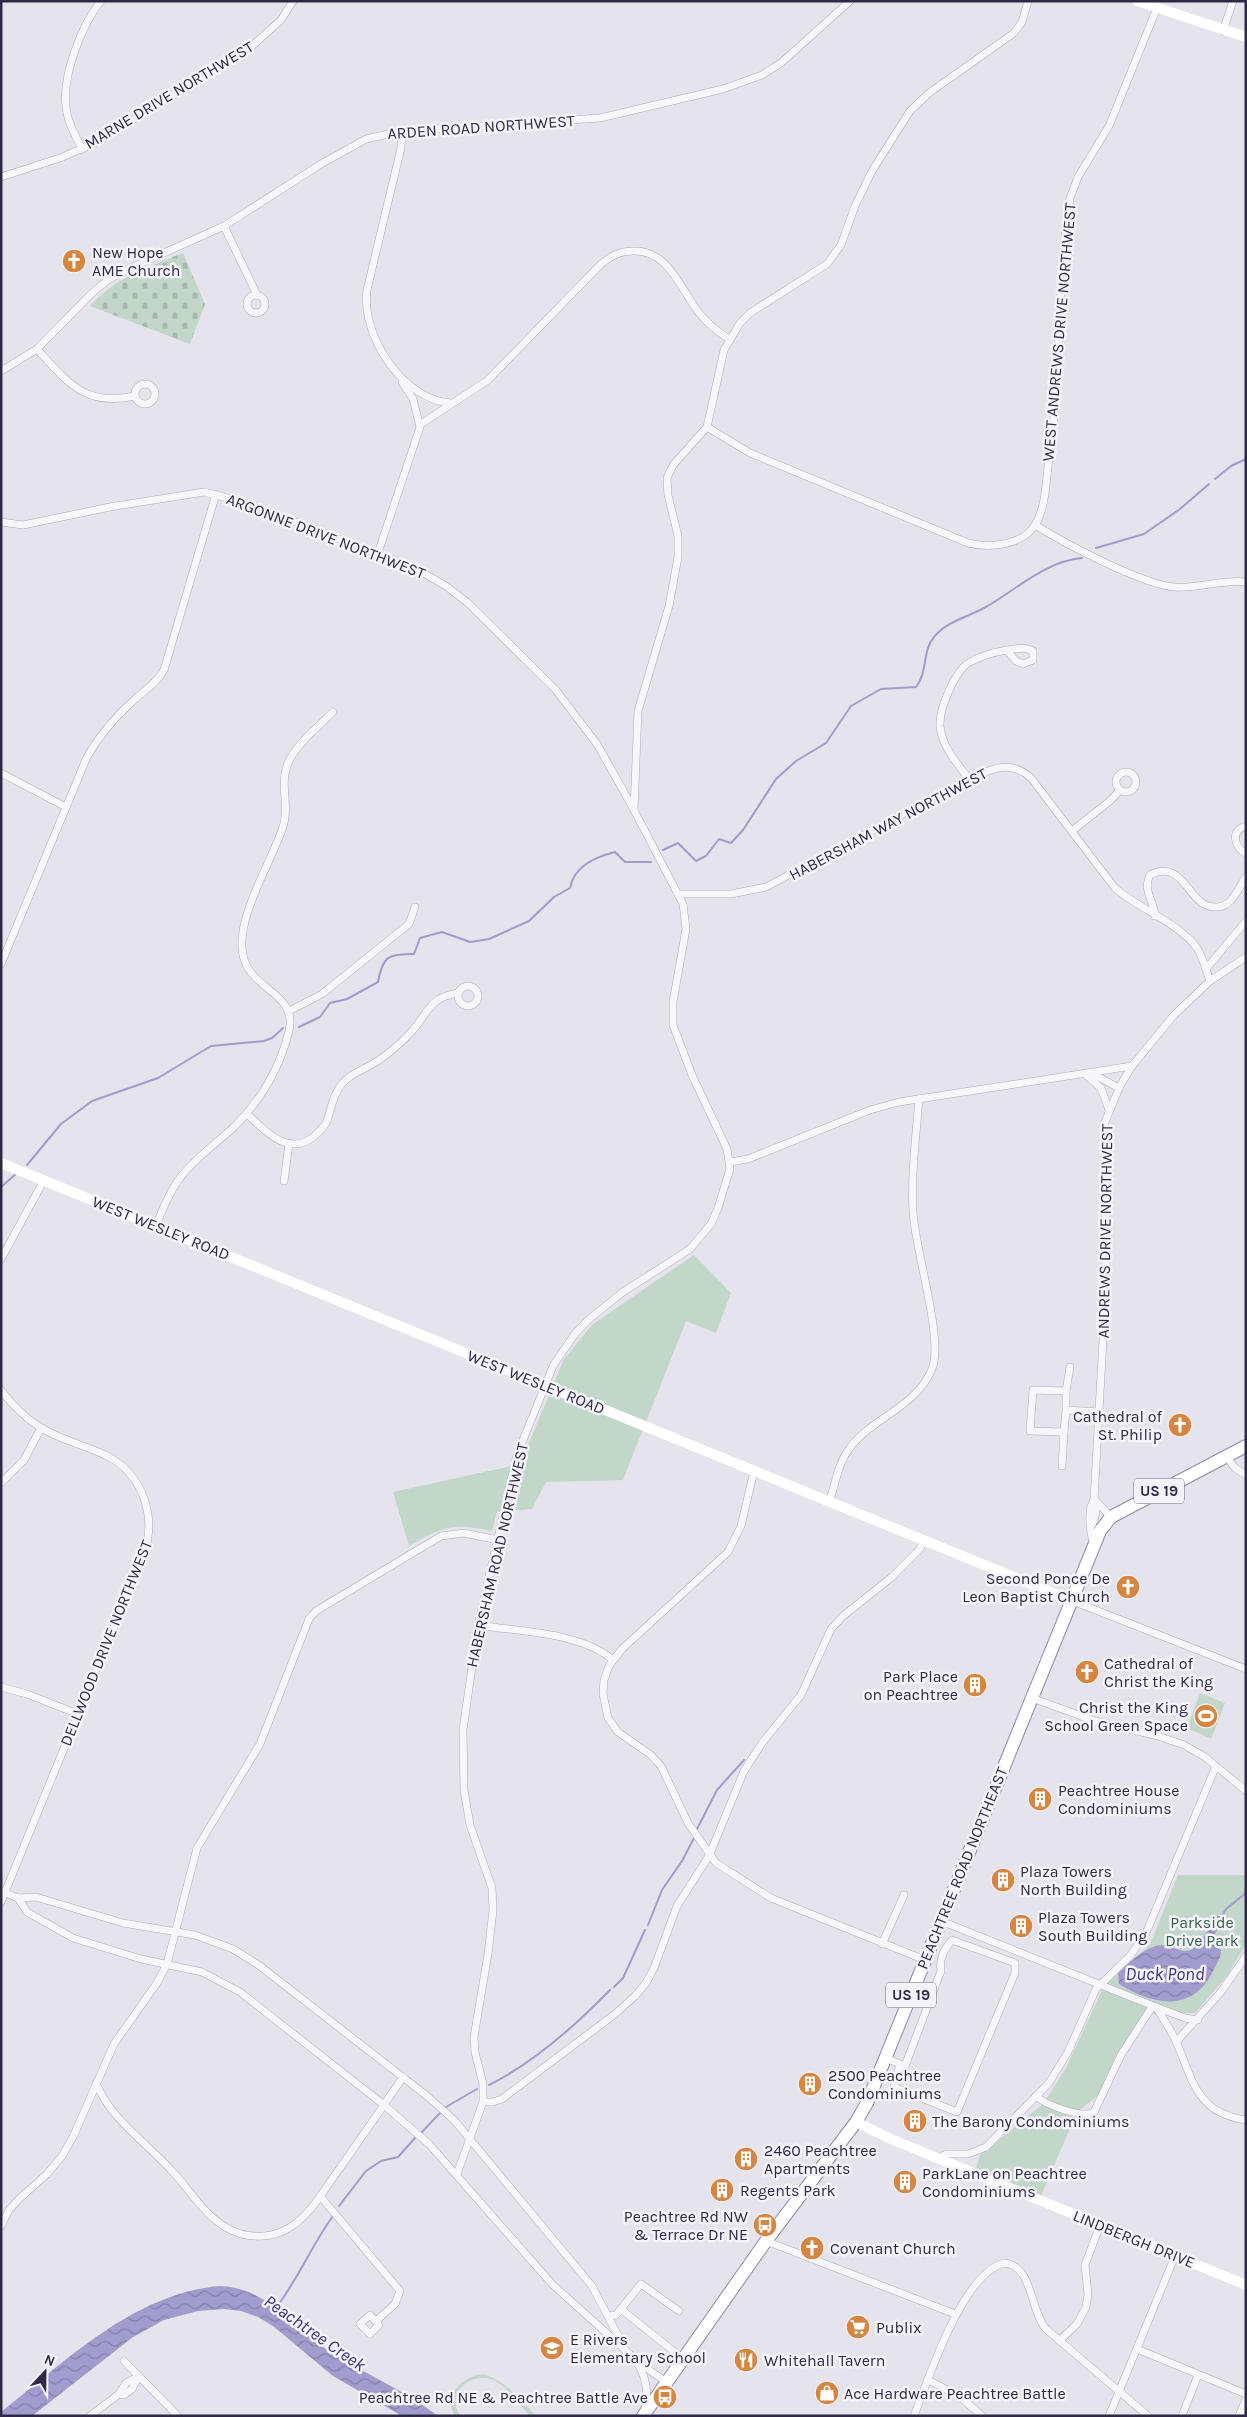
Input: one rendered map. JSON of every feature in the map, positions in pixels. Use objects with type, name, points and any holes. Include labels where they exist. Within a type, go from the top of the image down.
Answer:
[{"type":"highway","name":"US 19","points":[[1092,1549],[1100,1531],[1111,1517],[1235,1454],[1246,1446]]},
{"type":"highway","name":"PEACHTREE ROAD NORTHEAST","points":[[643,2415],[665,2381],[766,2241],[856,2122],[886,2058],[924,1960],[1092,1549]]},
{"type":"street","points":[[82,149],[69,119],[66,106],[66,82],[85,27],[101,1]]},
{"type":"street","name":"MARNE DRIVE NORTHWEST","points":[[1,177],[60,158],[97,142],[252,46],[281,20],[293,1]]},
{"type":"street","name":"ARDEN ROAD NORTHWEST","points":[[1,371],[37,349],[91,294],[109,279],[132,266],[224,226],[356,144],[378,135],[402,132],[600,118],[723,89],[762,75],[781,63],[850,1]]},
{"type":"street","name":"HABERSHAM ROAD NORTHWEST","points":[[483,2102],[483,2084],[475,2052],[474,2037],[488,1954],[493,1898],[488,1873],[470,1825],[464,1790],[462,1750],[470,1667],[517,1455],[545,1385],[562,1351],[588,1320],[623,1292],[681,1257],[700,1238],[718,1208],[729,1177],[730,1162],[727,1149],[692,1075],[672,1025],[672,1002],[686,929],[686,917],[679,894],[648,841],[634,810],[638,711],[668,606],[678,556],[678,536],[668,495],[667,478],[673,465],[707,427],[711,416],[720,362],[729,340],[750,313],[820,270],[833,258],[841,245],[855,206],[872,171],[910,111],[929,93],[1014,33],[1022,22],[1028,1]]},
{"type":"street","points":[[1137,1],[1246,37]]},
{"type":"street","points":[[1222,30],[1233,1]]},
{"type":"street","name":"WEST ANDREWS DRIVE NORTHWEST","points":[[1035,524],[1044,494],[1055,422],[1058,339],[1070,198],[1078,177],[1109,126],[1157,8]]},
{"type":"street","points":[[378,553],[421,424],[413,399],[376,340],[365,301],[401,148],[402,132]]},
{"type":"street","points":[[224,226],[257,295]]},
{"type":"street","points":[[421,424],[488,380],[601,264],[612,256],[624,252],[644,252],[663,261],[701,316],[729,340]]},
{"type":"street","points":[[37,349],[67,382],[81,392],[103,399],[135,396]]},
{"type":"street","points":[[398,376],[437,401],[452,403]]},
{"type":"street","points":[[707,427],[750,453],[968,543],[986,546],[1006,543],[1026,534],[1035,524],[1066,543],[1161,585],[1183,587],[1246,582]]},
{"type":"street","name":"ARGONNE DRIVE NORTHWEST","points":[[1,522],[24,525],[190,493],[216,494],[415,568],[446,586],[468,603],[555,689],[579,719],[614,771],[634,810]]},
{"type":"street","points":[[1,964],[87,757],[95,743],[125,709],[157,680],[164,670],[216,494]]},
{"type":"street","points":[[969,779],[944,742],[940,725],[942,708],[947,695],[966,665],[974,660],[1006,650]]},
{"type":"street","points":[[156,1225],[169,1195],[181,1176],[246,1114],[264,1091],[278,1064],[289,1031],[289,1011],[282,1000],[260,985],[248,970],[243,956],[241,933],[284,825],[284,782],[288,764],[299,746],[333,712]]},
{"type":"street","name":"HABERSHAM WAY NORTHWEST","points":[[679,894],[732,894],[766,887],[969,779],[999,767],[1010,766],[1031,778],[1115,888],[1182,933],[1193,943],[1210,981]]},
{"type":"street","points":[[1,773],[66,807]]},
{"type":"street","points":[[1072,831],[1111,800],[1120,790]]},
{"type":"street","points":[[1246,826],[1238,830],[1234,838],[1236,845],[1246,854]]},
{"type":"street","points":[[1155,916],[1147,891],[1147,880],[1150,874],[1157,871],[1167,871],[1178,876],[1200,902],[1214,908],[1224,906],[1232,900],[1246,877]]},
{"type":"street","points":[[289,1011],[322,994],[409,924],[415,908]]},
{"type":"street","points":[[1206,969],[1246,921]]},
{"type":"street","name":"ANDREWS DRIVE NORTHWEST","points":[[1092,1549],[1090,1534],[1092,1525],[1091,1505],[1094,1500],[1106,1286],[1105,1122],[1120,1086],[1132,1066],[1174,1015],[1210,981],[1246,957]]},
{"type":"street","points":[[246,1114],[276,1139],[289,1144],[302,1143],[317,1134],[326,1123],[335,1094],[345,1080],[357,1070],[380,1060],[405,1038],[434,1001],[446,995],[458,993]]},
{"type":"street","points":[[730,1162],[748,1159],[870,1110],[919,1099],[1132,1066]]},
{"type":"street","points":[[1090,1073],[1120,1086]]},
{"type":"street","points":[[1090,1073],[1101,1088],[1109,1110]]},
{"type":"street","points":[[829,1502],[839,1467],[849,1449],[860,1437],[911,1397],[928,1377],[934,1363],[932,1324],[912,1212],[919,1099]]},
{"type":"street","points":[[284,1180],[289,1144]]},
{"type":"street","name":"WEST WESLEY ROAD","points":[[1,1163],[1070,1600]]},
{"type":"street","points":[[1,1259],[44,1180]]},
{"type":"street","points":[[1062,1466],[1066,1392],[1070,1368]]},
{"type":"street","name":"DELLWOOD DRIVE NORTHWEST","points":[[1,1390],[17,1409],[41,1428],[105,1455],[121,1465],[140,1487],[149,1515],[149,1534],[145,1551],[3,1892],[1,1902]]},
{"type":"street","points":[[1064,1432],[1030,1431],[1033,1390],[1066,1392]]},
{"type":"street","points":[[1066,1410],[1099,1412]]},
{"type":"street","points":[[1,1483],[24,1460],[41,1428]]},
{"type":"street","points":[[1235,1454],[1235,1468],[1246,1475]]},
{"type":"street","points":[[754,1471],[740,1526],[728,1552],[613,1660],[606,1673],[603,1687],[604,1706],[608,1718],[618,1732],[651,1755],[661,1766],[688,1823],[709,1856],[735,1877],[771,1898],[924,1960]]},
{"type":"street","points":[[1094,1500],[1111,1517]]},
{"type":"street","points":[[1,2226],[9,2210],[47,2174],[62,2156],[73,2137],[114,2044],[157,1982],[167,1964],[188,1876],[197,1848],[256,1752],[303,1629],[316,1611],[440,1536],[464,1532],[498,1540]]},
{"type":"street","points":[[457,2174],[469,2136],[483,2102],[493,2102],[502,2099],[615,2014],[635,1996],[654,1968],[677,1906],[709,1856],[744,1771],[762,1743],[801,1695],[831,1629],[843,1616],[892,1577],[919,1550],[924,1541]]},
{"type":"street","points":[[1070,1600],[1246,1669]]},
{"type":"street","points":[[478,1625],[578,1640],[597,1648],[613,1660]]},
{"type":"street","points":[[1,1687],[27,1694],[78,1714]]},
{"type":"street","points":[[1032,1698],[1095,1721],[1174,1740],[1195,1751],[1246,1791]]},
{"type":"street","points":[[938,2158],[946,2154],[968,2154],[986,2147],[1049,2083],[1063,2063],[1093,1994],[1099,1985],[1130,1956],[1146,1933],[1216,1766]]},
{"type":"street","points":[[3,1892],[18,1898],[36,1897],[123,1923],[214,1941],[248,1958],[443,2110],[469,2136],[592,2286],[627,2352]]},
{"type":"street","points":[[882,1944],[904,1895]]},
{"type":"street","points":[[18,1898],[27,1912],[73,1938],[104,1949],[202,1972],[231,1986],[384,2105],[430,2144],[539,2270],[633,2358],[665,2381]]},
{"type":"street","points":[[941,1921],[1154,2007],[1185,2018],[1198,2020]]},
{"type":"street","points":[[952,1940],[1015,1963],[1015,1973],[957,2112],[894,2087],[899,2068],[905,2066],[941,1971],[940,1962],[944,1949],[952,1940]]},
{"type":"street","points":[[994,1956],[1000,1945]]},
{"type":"street","points":[[1006,1960],[1012,1950]]},
{"type":"street","points":[[1176,2042],[1198,2020],[1236,1973],[1246,1956]]},
{"type":"street","points":[[1154,2007],[1176,2042],[1190,2079],[1204,2100],[1224,2114],[1246,2120]]},
{"type":"street","points":[[1036,2096],[1080,2115],[1094,2112],[1121,2055],[1154,2007]]},
{"type":"street","points":[[886,2058],[905,2066]]},
{"type":"street","points":[[96,2083],[105,2102],[117,2118],[172,2170],[209,2214],[229,2229],[256,2236],[279,2233],[301,2219],[320,2196],[403,2078]]},
{"type":"street","name":"LINDBERGH DRIVE","points":[[856,2122],[938,2158],[1246,2285]]},
{"type":"street","points":[[320,2196],[400,2291],[395,2304],[376,2321]]},
{"type":"street","points":[[1059,2341],[1077,2324],[1086,2307],[1088,2294],[1085,2265],[1100,2225]]},
{"type":"street","points":[[766,2241],[955,2314]]},
{"type":"street","points":[[1109,2416],[1175,2256]]},
{"type":"street","points":[[914,2416],[955,2314],[965,2298],[987,2274],[999,2265],[1010,2264],[1017,2267],[1022,2273],[1041,2323],[1059,2341],[1148,2416]]},
{"type":"street","points":[[609,2316],[616,2316],[641,2284],[679,2311]]},
{"type":"street","points":[[622,2310],[682,2358]]},
{"type":"street","points":[[1137,2349],[1246,2394]]},
{"type":"street","points":[[633,2358],[646,2382],[648,2394],[643,2415]]},
{"type":"street","points":[[124,2362],[178,2416]]},
{"type":"street","points":[[1182,2416],[1198,2375]]},
{"type":"street","points":[[90,2416],[119,2394],[124,2395],[132,2389],[139,2376]]},
{"type":"street","points":[[928,2380],[959,2396],[982,2416]]},
{"type":"street","points":[[1239,2416],[1246,2399]]},
{"type":"street","points":[[99,2409],[104,2416]]},
{"type":"green space","points":[[183,253],[205,304],[190,344],[90,306],[110,288],[133,274]]},
{"type":"green space","points":[[694,1255],[731,1293],[716,1333],[686,1321],[623,1480],[546,1482],[532,1509],[497,1512],[492,1531],[468,1527],[449,1528],[431,1534],[409,1546],[393,1492],[507,1467],[522,1460],[564,1359],[593,1324]]},
{"type":"green space","name":"Christ the King School Green Space","points":[[1200,1693],[1225,1703],[1211,1739],[1187,1728]]},
{"type":"green space","name":"Parkside Drive Park","points":[[1178,1875],[1246,1875],[1246,1944],[1227,1976],[1195,2013],[1144,2014],[1099,2095],[1077,2112],[1041,2196],[976,2169],[980,2155],[1043,2104],[1066,2068],[1104,1986],[1150,1944]]},
{"type":"green space","points":[[482,2374],[505,2385],[536,2416],[530,2416],[512,2395],[496,2381],[482,2378],[474,2379],[461,2388],[455,2401],[461,2416],[455,2416],[451,2401],[456,2388],[468,2379]]},
{"type":"water","name":"Duck Pond","points":[[1217,1916],[1222,1916],[1224,1919],[1214,1935],[1221,1950],[1220,1958],[1203,1986],[1193,1995],[1182,2000],[1157,2000],[1131,1991],[1119,1984],[1118,1973],[1139,1954],[1158,1945],[1165,1945],[1185,1951],[1191,1950],[1202,1940]]},
{"type":"water","points":[[219,2286],[236,2288],[251,2293],[265,2301],[329,2351],[412,2398],[438,2416],[402,2416],[333,2376],[273,2326],[258,2317],[241,2311],[224,2309],[198,2311],[164,2320],[133,2337],[32,2416],[1,2416],[1,2412],[76,2352],[129,2316],[158,2302],[188,2292]]},
{"type":"waterway","points":[[1215,479],[1231,466],[1246,459]]},
{"type":"waterway","points":[[1096,548],[1144,534],[1180,509],[1209,484]]},
{"type":"waterway","points":[[663,850],[678,843],[696,861],[706,856],[719,839],[731,843],[743,830],[776,779],[796,761],[826,743],[851,706],[881,689],[916,687],[922,675],[930,643],[944,627],[984,608],[1043,571],[1068,560],[1082,558]]},
{"type":"waterway","points":[[299,1027],[320,1017],[330,1003],[347,999],[378,982],[385,961],[393,956],[414,954],[420,938],[442,932],[470,942],[489,939],[529,921],[554,897],[570,888],[576,874],[593,860],[615,852],[625,862],[651,862]]},
{"type":"waterway","points":[[27,1165],[61,1124],[92,1101],[158,1078],[211,1046],[264,1041],[272,1038],[283,1028]]},
{"type":"waterway","points":[[1,1187],[16,1174]]},
{"type":"waterway","points":[[697,1829],[717,1790],[744,1760]]},
{"type":"waterway","points":[[648,1925],[662,1890],[682,1861],[694,1838]]},
{"type":"waterway","points":[[1222,1916],[1226,1909],[1246,1893]]},
{"type":"waterway","points":[[614,1987],[623,1978],[645,1930]]},
{"type":"waterway","points":[[489,2085],[522,2066],[553,2043],[610,1990]]},
{"type":"waterway","points":[[446,2107],[477,2089]]},
{"type":"waterway","points":[[422,2132],[440,2113]]},
{"type":"waterway","points":[[339,2206],[366,2171],[381,2161],[398,2157],[415,2138]]},
{"type":"waterway","name":"Peachtree Creek","points":[[275,2309],[333,2216]]},
{"type":"place","name":"New Hope AME Church","points":[[74,261]]},
{"type":"place","name":"Cathedral of St. Philip","points":[[1180,1425]]},
{"type":"place","name":"Second Ponce De Leon Baptist Church","points":[[1128,1587]]},
{"type":"place","name":"Cathedral of Christ the King","points":[[1087,1672]]},
{"type":"place","name":"Park Place on Peachtree","points":[[975,1685]]},
{"type":"place","name":"Christ the King School Green Space","points":[[1206,1716]]},
{"type":"place","name":"Peachtree House Condominiums","points":[[1040,1799]]},
{"type":"place","name":"Plaza Towers North Building","points":[[1003,1880]]},
{"type":"place","name":"Plaza Towers South Building","points":[[1021,1926]]},
{"type":"place","name":"2500 Peachtree Condominiums","points":[[810,2084]]},
{"type":"place","name":"The Barony Condominiums","points":[[915,2121]]},
{"type":"place","name":"2460 Peachtree Apartments","points":[[746,2159]]},
{"type":"place","name":"ParkLane on Peachtree Condominiums","points":[[905,2182]]},
{"type":"place","name":"Regents Park","points":[[722,2190]]},
{"type":"place","name":"Peachtree Rd NW & Terrace Dr NE","points":[[765,2225]]},
{"type":"place","name":"Covenant Church","points":[[812,2248]]},
{"type":"place","name":"Publix","points":[[858,2327]]},
{"type":"place","name":"E Rivers Elementary School","points":[[552,2348]]},
{"type":"place","name":"Whitehall Tavern","points":[[746,2360]]},
{"type":"place","name":"Ace Hardware Peachtree Battle","points":[[827,2393]]},
{"type":"place","name":"Peachtree Rd NE & Peachtree Battle Ave","points":[[665,2397]]}]
